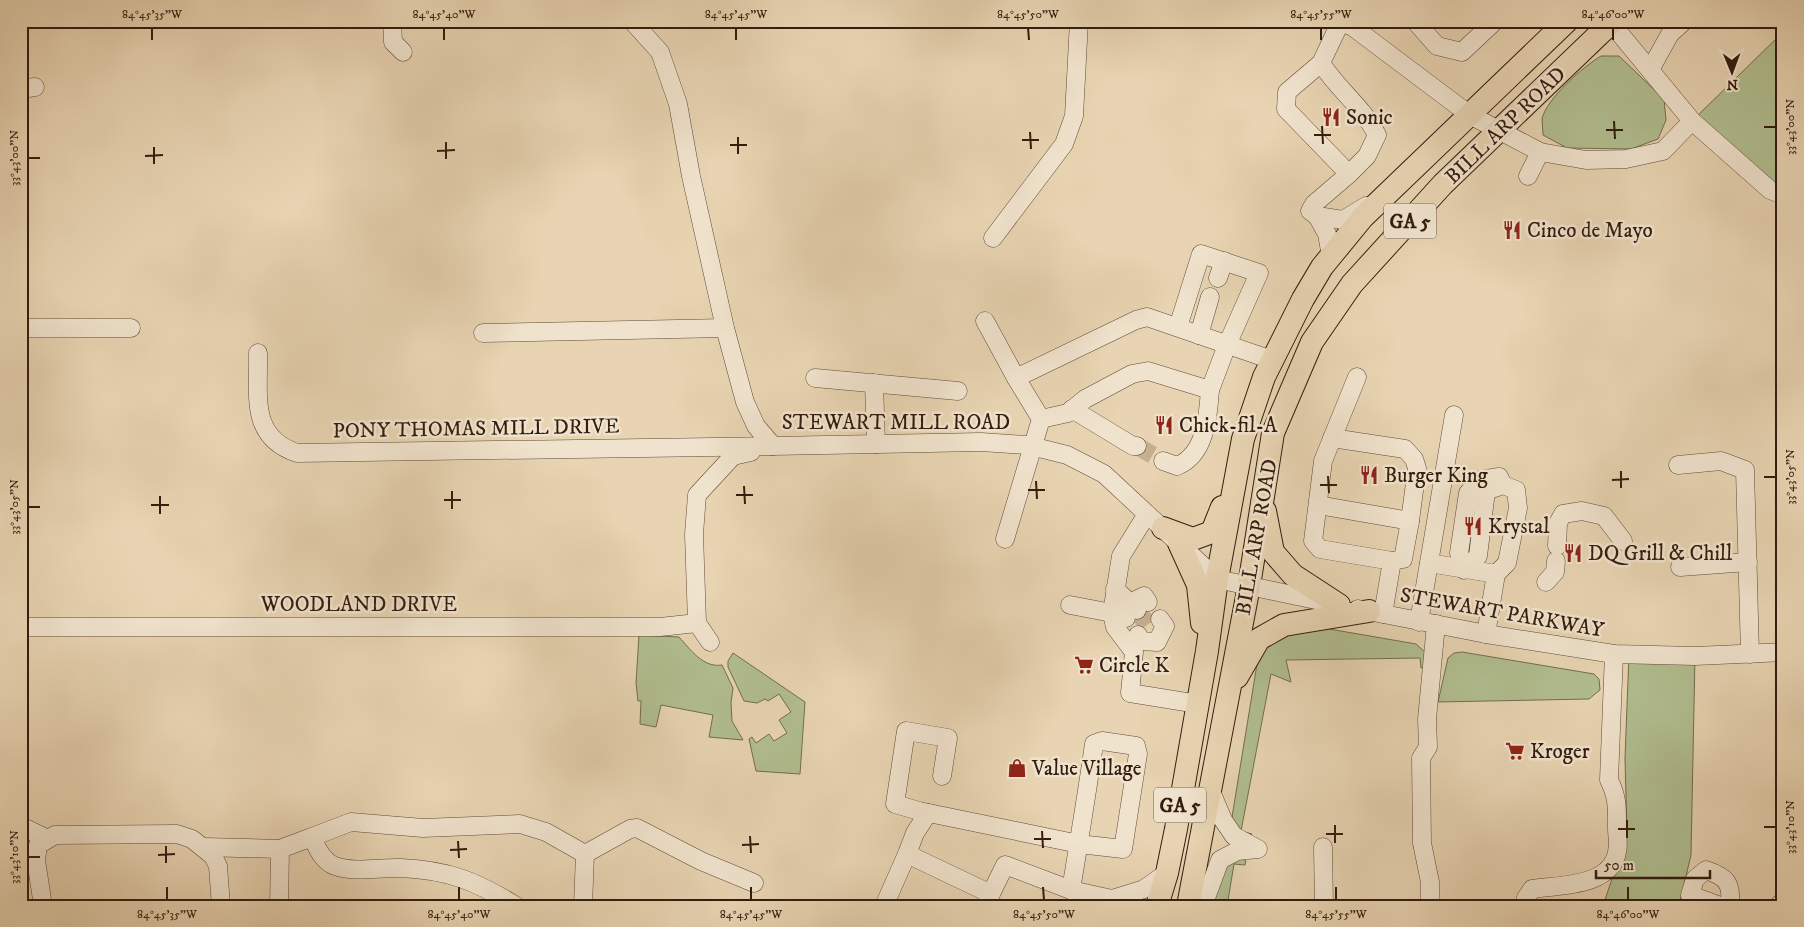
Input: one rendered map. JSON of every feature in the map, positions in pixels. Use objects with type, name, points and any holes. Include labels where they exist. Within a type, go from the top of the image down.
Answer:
[{"type":"main road","name":"BILL ARP ROAD","points":[[1157,906],[1167,873],[1198,704],[1217,579],[1244,440],[1272,360],[1303,299],[1331,256],[1367,213],[1567,21]]},
{"type":"main road","name":"BILL ARP ROAD","points":[[1188,906],[1249,586],[1273,433],[1312,342],[1352,284],[1443,184],[1612,22]]},
{"type":"main road","points":[[1163,528],[1193,538],[1212,532],[1244,440]]},
{"type":"main road","points":[[1263,497],[1273,552],[1292,575],[1339,605]]},
{"type":"main road","points":[[1163,528],[1198,585],[1207,650]]},
{"type":"main road","points":[[1228,694],[1259,639],[1284,625],[1376,613]]},
{"type":"street","points":[[392,21],[393,42],[403,52]]},
{"type":"street","name":"STEWART MILL ROAD","points":[[632,21],[660,52],[678,104],[691,176],[725,328],[745,402],[756,426],[773,446],[981,442],[1032,446],[1067,455],[1104,474],[1217,579]]},
{"type":"street","points":[[992,238],[1064,144],[1074,116],[1079,21]]},
{"type":"street","points":[[1349,174],[1286,109],[1287,92],[1321,63],[1341,21],[1470,114],[1540,152],[1586,160],[1626,159],[1663,151],[1692,122]]},
{"type":"street","points":[[1415,21],[1437,46],[1462,52],[1494,21]]},
{"type":"street","points":[[1545,42],[1557,21]]},
{"type":"street","points":[[1650,70],[1670,34],[1684,21]]},
{"type":"street","points":[[1612,22],[1692,122],[1770,190],[1783,195]]},
{"type":"street","points":[[1321,63],[1335,84],[1368,118],[1377,135],[1367,156],[1314,204],[1310,211],[1317,216],[1327,234],[1331,256]]},
{"type":"street","points":[[1528,176],[1540,152]]},
{"type":"street","points":[[1317,216],[1343,220],[1359,212],[1412,170]]},
{"type":"street","points":[[1163,461],[1177,466],[1188,462],[1202,442],[1210,390],[1227,345],[1259,273],[1201,254],[1178,327]]},
{"type":"street","points":[[1218,278],[1224,261]]},
{"type":"street","points":[[1199,335],[1210,297]]},
{"type":"street","points":[[1016,378],[1136,320],[1147,317],[1272,360]]},
{"type":"street","points":[[984,321],[1041,419],[1005,539]]},
{"type":"street","points":[[21,328],[131,328]]},
{"type":"street","points":[[483,333],[725,328]]},
{"type":"street","name":"PONY THOMAS MILL DRIVE","points":[[258,354],[260,419],[265,431],[273,441],[284,449],[297,453],[773,446]]},
{"type":"street","points":[[1041,419],[1068,413],[1085,399],[1132,374],[1148,371],[1210,390]]},
{"type":"street","points":[[1332,438],[1405,449],[1409,454],[1417,468],[1403,559],[1392,562],[1320,549],[1313,541],[1323,461],[1332,438],[1357,377]]},
{"type":"street","points":[[815,378],[958,391]]},
{"type":"street","points":[[874,384],[876,444]]},
{"type":"street","points":[[1072,410],[1133,446],[1137,446]]},
{"type":"street","points":[[1430,906],[1430,882],[1422,843],[1421,758],[1428,747],[1427,623],[1429,563],[1454,415]]},
{"type":"street","points":[[710,642],[697,623],[694,534],[698,495],[733,456],[773,446]]},
{"type":"street","points":[[1678,465],[1721,461],[1745,470],[1750,654]]},
{"type":"street","points":[[1464,570],[1478,556],[1486,491],[1503,485],[1516,490],[1518,508],[1507,564],[1496,574],[1486,634]]},
{"type":"street","points":[[1318,505],[1410,521]]},
{"type":"street","points":[[1546,582],[1555,572],[1558,523],[1563,514],[1582,511],[1604,516],[1623,541]]},
{"type":"street","points":[[1131,609],[1115,589],[1121,556],[1163,528]]},
{"type":"street","points":[[1376,613],[1392,562]]},
{"type":"street","points":[[1680,567],[1748,562]]},
{"type":"street","points":[[1429,563],[1496,574]]},
{"type":"street","name":"STEWART PARKWAY","points":[[1217,579],[1427,623],[1614,654],[1695,656],[1783,652]]},
{"type":"street","points":[[1070,605],[1131,609]]},
{"type":"street","points":[[1131,609],[1115,627],[1148,635],[1130,693],[1198,704]]},
{"type":"street","name":"WOODLAND DRIVE","points":[[21,627],[660,627],[697,623]]},
{"type":"street","points":[[1524,906],[1526,898],[1532,889],[1589,881],[1601,875],[1612,865],[1617,852],[1616,795],[1609,780],[1614,654]]},
{"type":"street","points":[[942,776],[948,738],[906,731],[895,804],[928,813],[1079,844],[1123,849],[1138,754],[1136,746],[1102,741],[1094,744],[1079,844],[1071,890]]},
{"type":"street","points":[[1203,906],[1220,860],[1237,851],[1258,849],[1234,836],[1223,820],[1210,790]]},
{"type":"street","points":[[884,906],[915,833],[928,813]]},
{"type":"street","points":[[203,846],[280,849],[351,822],[423,828],[520,824],[546,832],[585,854]]},
{"type":"street","points":[[21,826],[46,838]]},
{"type":"street","points":[[585,854],[630,829],[637,828],[701,861],[754,882]]},
{"type":"street","points":[[43,906],[36,860],[38,845],[46,838],[55,834],[177,834],[192,839],[213,856],[218,866],[221,906]]},
{"type":"street","points":[[312,837],[320,855],[334,866],[440,872],[468,879],[489,889],[516,906]]},
{"type":"street","points":[[1323,847],[1324,906]]},
{"type":"street","points":[[279,906],[280,849]]},
{"type":"street","points":[[583,906],[585,854]]},
{"type":"street","points":[[907,854],[988,900],[1005,865],[1071,890],[1113,903],[1144,889],[1167,873]]},
{"type":"street","points":[[1720,906],[1690,895],[1695,879],[1706,870],[1721,875],[1731,889],[1730,906]]},
{"type":"street","points":[[1778,906],[1783,901]]},
{"type":"green space","points":[[1783,32],[1783,193],[1692,121]]},
{"type":"green space","points":[[1601,56],[1619,56],[1664,99],[1666,120],[1658,139],[1631,149],[1567,148],[1543,135],[1542,119],[1551,102],[1576,75]]},
{"type":"green space","points":[[1312,626],[1416,644],[1425,652],[1426,667],[1421,668],[1420,658],[1286,660],[1291,682],[1271,674],[1241,831],[1252,834],[1248,838],[1240,836],[1232,817],[1258,658],[1270,642]]},
{"type":"green space","points":[[639,635],[679,637],[703,661],[709,664],[722,665],[733,688],[731,703],[732,721],[743,740],[709,737],[713,715],[661,705],[656,727],[640,724],[641,701],[638,701],[636,683]]},
{"type":"green space","points":[[1462,652],[1594,674],[1599,679],[1600,690],[1589,699],[1438,702],[1448,658],[1454,653]]},
{"type":"green space","points":[[733,653],[805,702],[800,774],[756,771],[749,739],[752,737],[756,743],[769,734],[774,741],[787,733],[779,720],[791,712],[779,694],[768,701],[765,699],[757,703],[744,701],[728,667],[728,661]]},
{"type":"green space","points":[[1629,655],[1695,656],[1691,855],[1679,906],[1577,906],[1605,900],[1627,833],[1625,758]]},
{"type":"green space","points":[[1238,857],[1246,861],[1245,865],[1234,864],[1227,906],[1211,906],[1221,869]]},
{"type":"tunnel","points":[[1137,446],[1163,461]]},
{"type":"tunnel","points":[[1137,610],[1149,627]]},
{"type":"place","name":"Sonic","points":[[1331,117]]},
{"type":"place","name":"Cinco de Mayo","points":[[1512,230]]},
{"type":"place","name":"Chick-fil-A","points":[[1164,425]]},
{"type":"place","name":"Burger King","points":[[1369,475]]},
{"type":"place","name":"Krystal","points":[[1473,526]]},
{"type":"place","name":"DQ Grill & Chill","points":[[1573,553]]},
{"type":"place","name":"Circle K","points":[[1084,665]]},
{"type":"place","name":"Kroger","points":[[1515,751]]},
{"type":"place","name":"Value Village","points":[[1017,768]]}]
